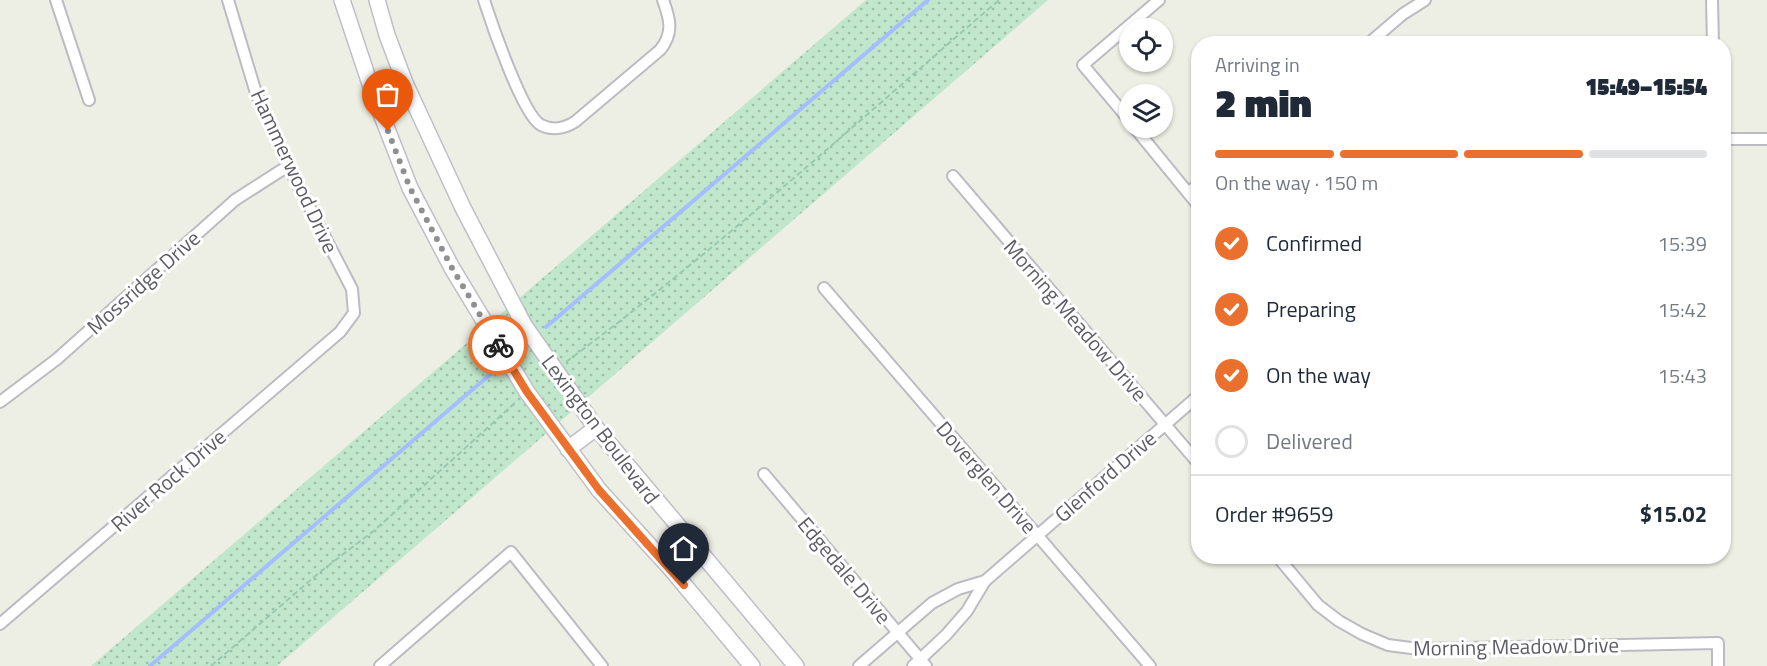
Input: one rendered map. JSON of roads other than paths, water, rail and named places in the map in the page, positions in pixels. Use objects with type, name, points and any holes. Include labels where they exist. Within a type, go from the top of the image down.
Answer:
[{"type":"street","points":[[56,0],[89,100]]},
{"type":"street","name":"Hammerwood Drive","points":[[228,0],[256,93],[288,166],[352,289],[354,313],[337,335]]},
{"type":"street","name":"Lexington Boulevard","points":[[342,0],[373,93],[410,188],[452,268],[527,392],[599,490],[671,569],[752,666]]},
{"type":"street","name":"Lexington Boulevard","points":[[377,0],[405,82],[463,208],[524,326],[596,428],[796,666]]},
{"type":"street","points":[[484,0],[498,43],[530,114],[540,125],[552,128],[566,128],[576,121],[668,41],[670,28],[663,0]]},
{"type":"street","points":[[1119,108],[1083,65],[1159,0]]},
{"type":"street","points":[[1377,36],[1403,14],[1425,0]]},
{"type":"street","points":[[1712,0],[1713,36]]},
{"type":"street","points":[[373,93],[405,82]]},
{"type":"street","points":[[1143,138],[1191,197]]},
{"type":"street","points":[[1731,139],[1767,139]]},
{"type":"street","name":"Mossridge Drive","points":[[0,402],[57,359],[235,200],[288,166]]},
{"type":"street","name":"Morning Meadow Drive","points":[[953,176],[1191,455]]},
{"type":"street","name":"Doverglen Drive","points":[[824,288],[1150,666]]},
{"type":"street","name":"River Rock Drive","points":[[0,624],[337,335]]},
{"type":"street","name":"Glenford Drive","points":[[920,664],[967,611],[985,581],[1191,402]]},
{"type":"street","points":[[568,449],[596,428]]},
{"type":"street","name":"Edgedale Drive","points":[[764,474],[897,633],[920,664]]},
{"type":"street","points":[[380,666],[511,552],[602,666]]},
{"type":"street","name":"Morning Meadow Drive","points":[[1284,564],[1318,605],[1362,634],[1388,645],[1419,650],[1718,643],[1718,666]]},
{"type":"street","name":"Glenford Drive","points":[[859,666],[932,603],[958,589],[985,581]]},
{"type":"waterway","points":[[546,327],[928,0]]},
{"type":"waterway","points":[[150,666],[493,372]]}]
